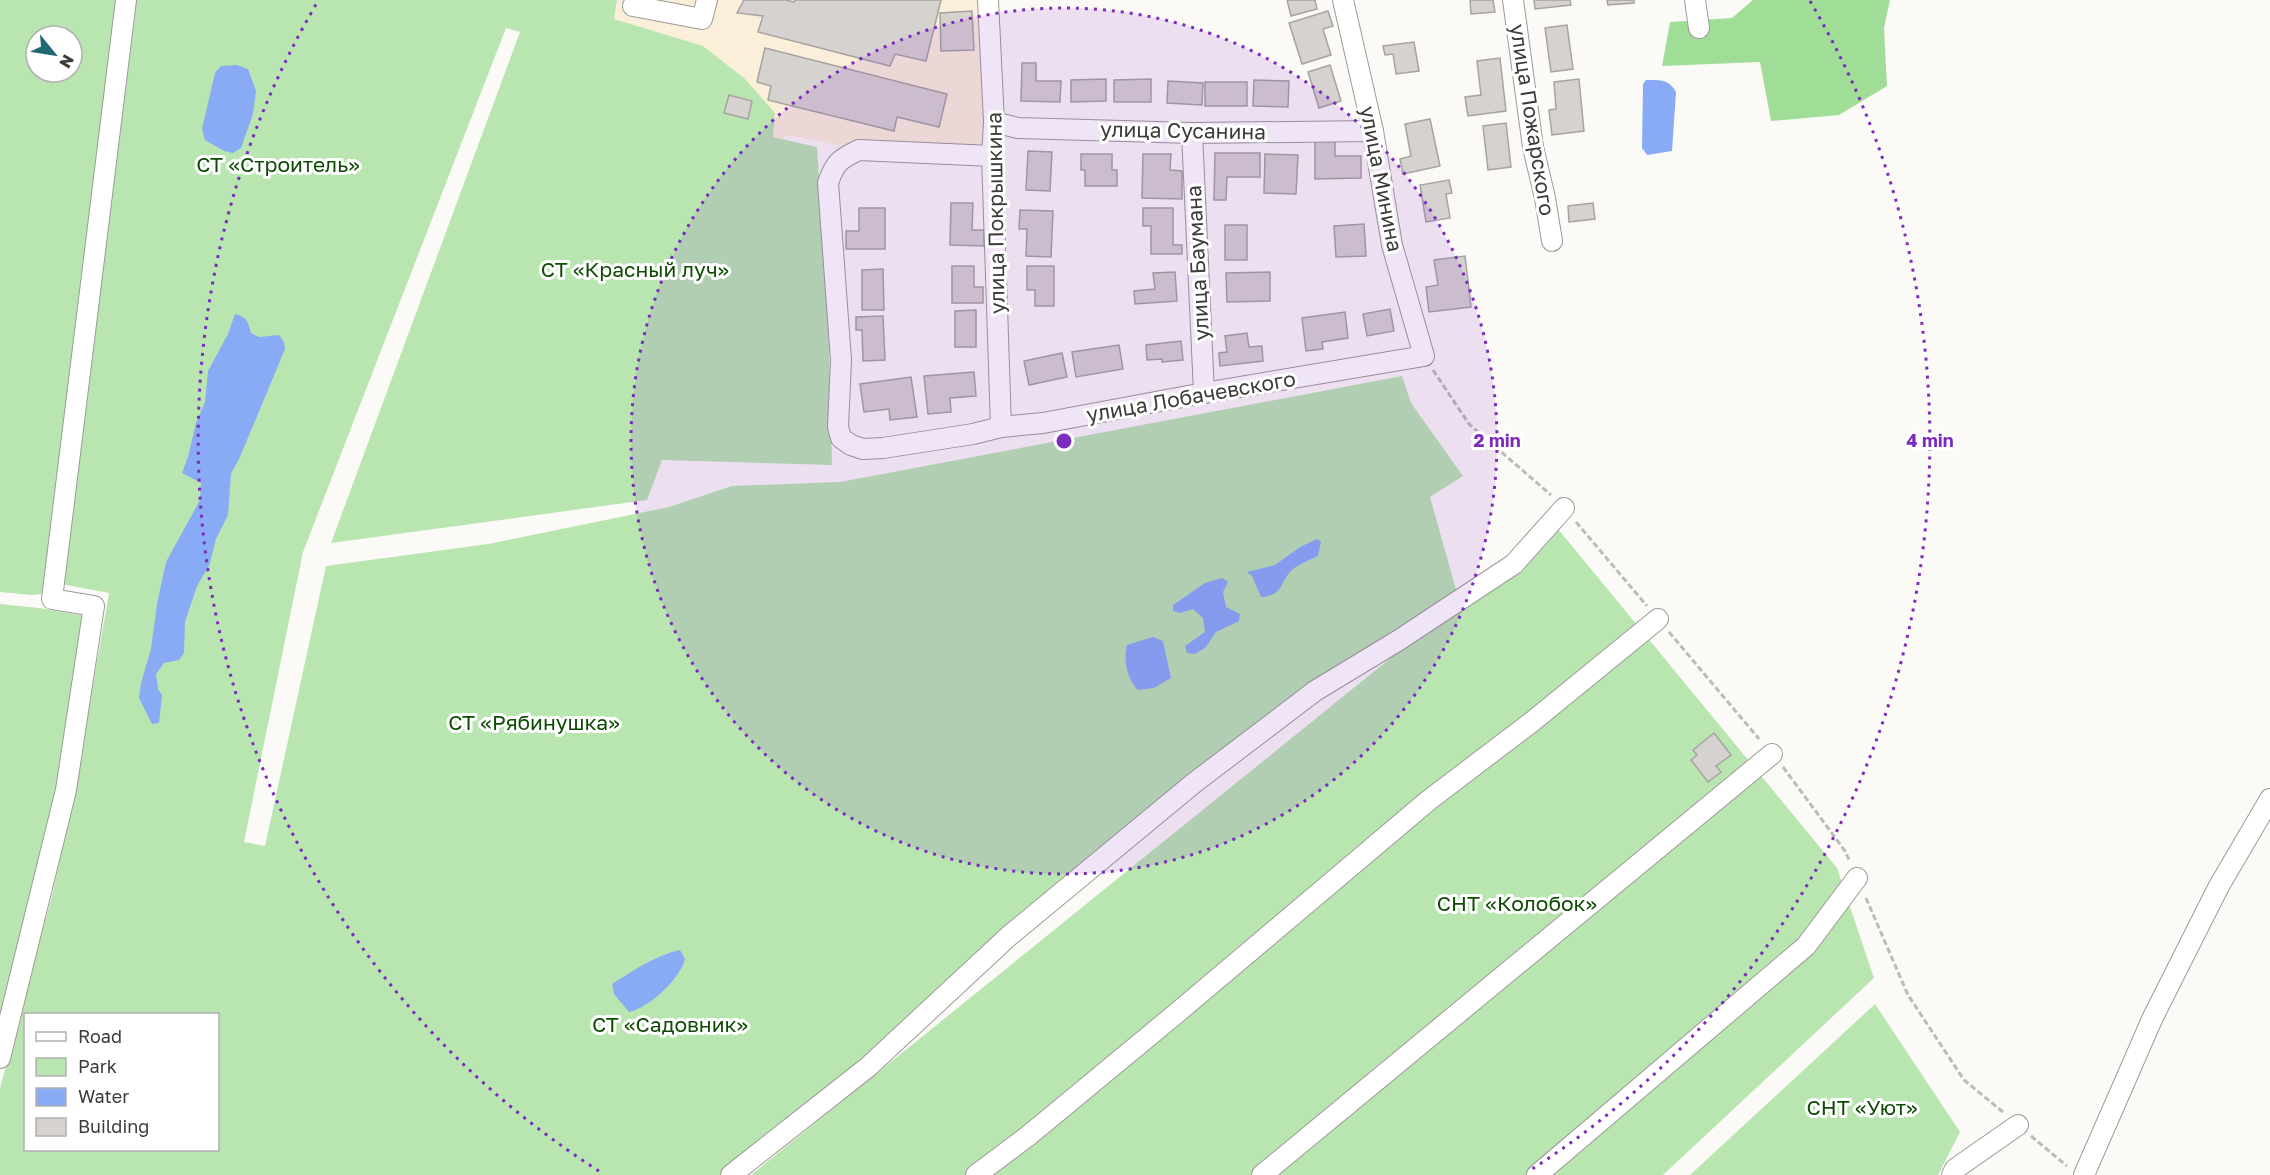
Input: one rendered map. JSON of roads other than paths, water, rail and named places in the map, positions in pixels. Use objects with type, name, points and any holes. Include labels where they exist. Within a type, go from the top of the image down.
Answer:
[{"type":"street","points":[[0,1058],[66,790],[94,606],[52,599],[126,0]]},
{"type":"street","points":[[633,6],[702,20],[707,0]]},
{"type":"street","name":"улица Покрышкина","points":[[988,0],[994,122],[992,156],[1001,427]]},
{"type":"street","name":"улица Минина","points":[[1343,0],[1373,130],[1392,245],[1424,356]]},
{"type":"street","name":"улица Пожарского","points":[[1513,0],[1533,147],[1552,241]]},
{"type":"street","points":[[1695,0],[1699,28]]},
{"type":"street","name":"улица Сусанина","points":[[994,122],[1018,128],[1192,134],[1373,130]]},
{"type":"street","name":"улица Баумана","points":[[1192,134],[1204,393]]},
{"type":"street","name":"улица Лобачевского","points":[[992,156],[859,150],[843,158],[834,166],[828,183],[841,360],[838,427],[841,438],[851,445],[863,449],[884,448],[973,434],[1001,427],[1043,423],[1424,356]]},
{"type":"street","points":[[731,1175],[868,1067],[1009,936],[1194,783],[1316,691],[1399,640],[1514,564],[1564,508]]},
{"type":"street","points":[[976,1175],[1028,1136],[1178,1012],[1429,800],[1533,721],[1658,619]]},
{"type":"street","points":[[1262,1175],[1772,754]]},
{"type":"street","points":[[2077,1171],[2219,886],[2270,799]]},
{"type":"street","points":[[1537,1175],[1806,946],[1857,878]]},
{"type":"street","points":[[1952,1175],[1955,1169],[2018,1125]]},
{"type":"water","points":[[237,65],[248,69],[256,91],[253,114],[241,148],[233,153],[224,151],[205,140],[202,129],[215,73],[221,66]]},
{"type":"water","points":[[1646,80],[1667,82],[1676,92],[1672,151],[1647,155],[1642,148],[1643,84]]},
{"type":"water","points":[[235,314],[245,318],[251,333],[259,337],[279,335],[284,342],[285,349],[231,474],[228,515],[216,539],[209,566],[197,586],[185,622],[184,653],[179,660],[164,663],[156,674],[158,689],[162,695],[159,723],[152,724],[139,698],[151,649],[166,562],[200,500],[201,483],[182,473],[196,423],[205,402],[208,371],[228,334]]},
{"type":"water","points":[[1317,539],[1321,542],[1318,556],[1292,570],[1274,594],[1261,597],[1252,576],[1247,572],[1275,565],[1300,547]]},
{"type":"water","points":[[1222,578],[1228,582],[1223,592],[1226,607],[1240,614],[1239,621],[1216,632],[1206,647],[1195,654],[1187,653],[1185,646],[1205,632],[1203,618],[1193,609],[1180,613],[1173,611],[1173,605],[1205,583]]},
{"type":"water","points":[[1153,637],[1163,641],[1171,678],[1154,688],[1138,690],[1131,681],[1127,669],[1125,657],[1127,645]]},
{"type":"water","points":[[680,950],[685,959],[670,984],[654,999],[629,1012],[614,994],[612,984],[653,960]]},
{"type":"park label","name":"СТ «Строитель»","points":[[278,165]]},
{"type":"park label","name":"СТ «Красный луч»","points":[[635,270]]},
{"type":"park label","name":"СТ «Рябинушка»","points":[[534,723]]},
{"type":"park label","name":"СНТ «Колобок»","points":[[1517,904]]},
{"type":"park label","name":"СТ «Садовник»","points":[[670,1025]]},
{"type":"park label","name":"СНТ «Уют»","points":[[1862,1108]]}]
